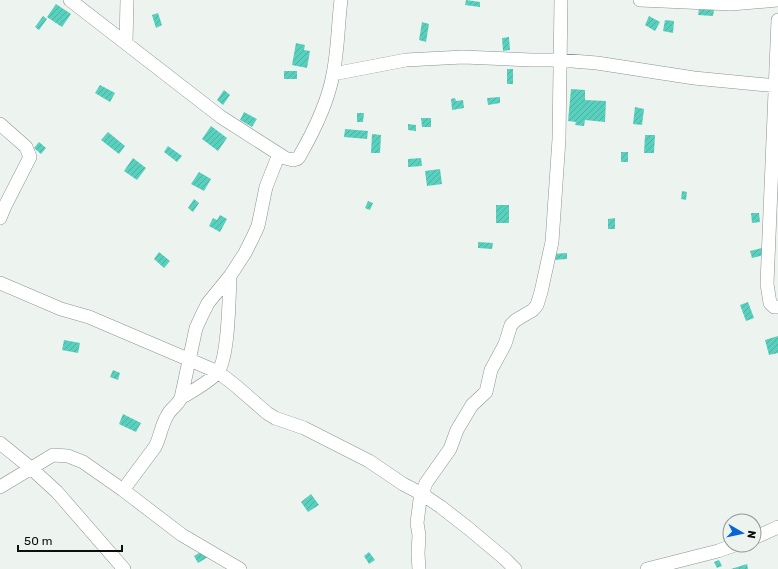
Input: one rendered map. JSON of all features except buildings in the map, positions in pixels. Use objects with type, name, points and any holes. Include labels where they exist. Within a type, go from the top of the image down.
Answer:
[{"type":"street","points":[[70,0],[221,117],[279,154],[292,160],[299,157],[317,122],[333,74],[341,0]]},
{"type":"street","points":[[126,43],[127,0]]},
{"type":"street","points":[[419,569],[419,535],[417,523],[422,494],[426,483],[450,450],[457,430],[472,405],[486,392],[491,370],[505,344],[512,325],[516,320],[533,310],[537,304],[541,292],[552,242],[559,139],[561,0]]},
{"type":"street","points":[[640,0],[724,4],[778,0]]},
{"type":"street","points":[[778,20],[777,86],[767,284],[770,303],[774,307],[778,307]]},
{"type":"street","points":[[333,74],[382,64],[412,60],[463,57],[560,60],[598,63],[694,78],[777,86]]},
{"type":"street","points":[[0,124],[26,147],[30,157],[0,218]]},
{"type":"street","points":[[181,398],[196,328],[208,303],[230,276],[245,253],[258,226],[266,187],[279,154]]},
{"type":"street","points":[[123,490],[155,448],[166,416],[181,398],[218,372],[222,362],[228,332],[230,276]]},
{"type":"street","points":[[0,283],[61,309],[89,317],[218,372],[275,418],[304,428],[369,460],[403,484],[422,494],[441,507],[505,559],[515,569]]},
{"type":"street","points":[[0,443],[57,492],[124,569]]},
{"type":"street","points":[[0,487],[32,469],[48,457],[53,455],[68,456],[83,462],[123,490],[182,535],[240,569]]},
{"type":"street","points":[[762,534],[778,527]]},
{"type":"street","points":[[647,569],[722,550]]}]
